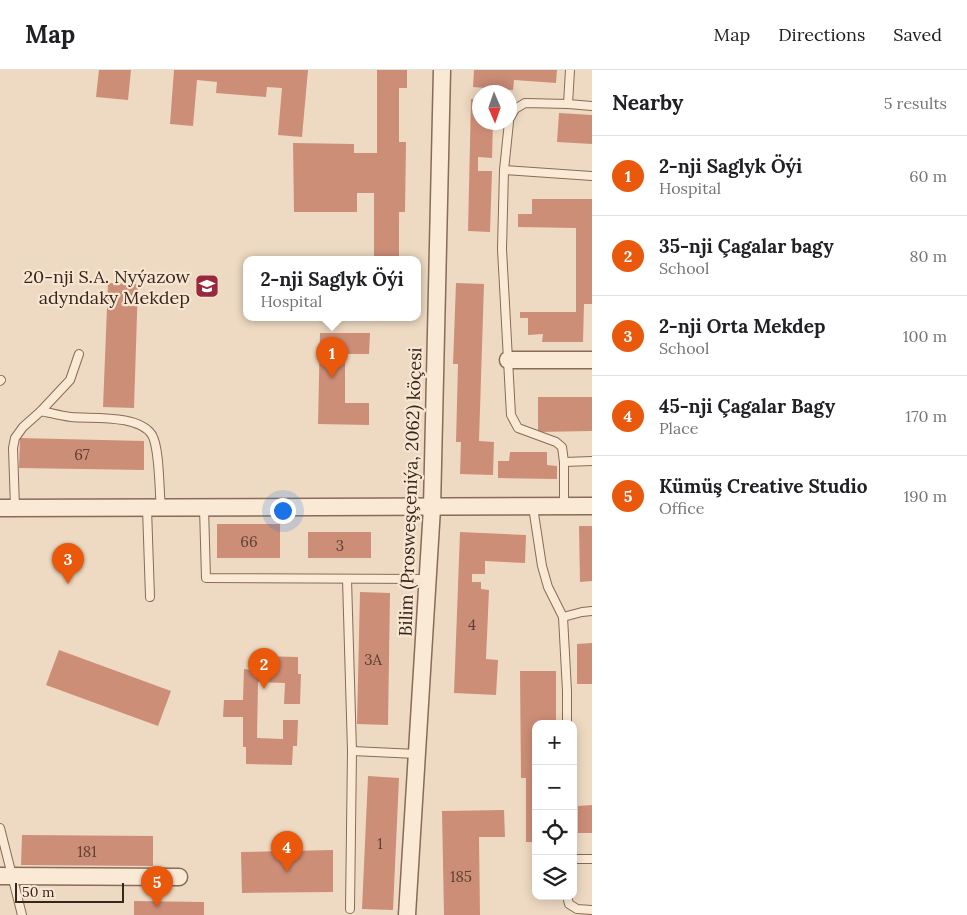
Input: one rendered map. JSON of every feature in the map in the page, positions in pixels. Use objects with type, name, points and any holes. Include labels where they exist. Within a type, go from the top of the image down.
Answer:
[{"type":"street","name":"Bilim (Prosweşçeniýa, 2062) köçesi","points":[[407,915],[432,508],[442,70]]},
{"type":"street","points":[[508,360],[592,360]]},
{"type":"street","points":[[7,508],[592,506]]},
{"type":"street","points":[[6,876],[179,877]]},
{"type":"lane","points":[[568,104],[570,70]]},
{"type":"lane","points":[[517,108],[525,103],[592,106]]},
{"type":"lane","points":[[508,130],[504,170],[502,249],[511,415],[518,428],[560,444],[564,452],[564,507]]},
{"type":"lane","points":[[504,170],[592,176]]},
{"type":"lane","points":[[7,508],[15,438],[23,427],[70,380],[79,354]]},
{"type":"lane","points":[[41,411],[72,417],[134,423],[145,428],[152,435],[156,445],[150,596]]},
{"type":"lane","points":[[564,462],[592,461]]},
{"type":"lane","points":[[533,507],[544,573],[548,587],[562,617],[567,720]]},
{"type":"lane","points":[[204,508],[206,578],[428,579]]},
{"type":"lane","points":[[347,580],[352,751],[350,909]]},
{"type":"lane","points":[[562,617],[592,611]]},
{"type":"lane","points":[[352,751],[417,754]]},
{"type":"lane","points":[[0,828],[6,876],[22,915]]},
{"type":"lane","points":[[577,859],[592,859]]},
{"type":"lane","points":[[568,900],[569,904],[577,909],[592,910]]},
{"type":"building","points":[[99,70],[131,70],[128,100],[96,97]]},
{"type":"building","points":[[174,70],[308,70],[302,137],[278,135],[282,88],[267,87],[266,97],[216,93],[217,82],[197,80],[193,126],[170,124]]},
{"type":"building","points":[[377,70],[407,70],[407,88],[399,88],[399,142],[406,142],[405,212],[399,212],[399,256],[374,256],[374,193],[357,193],[357,212],[294,212],[293,143],[354,144],[354,153],[377,153]]},
{"type":"building","points":[[474,70],[557,70],[556,83],[514,80],[514,85],[473,85]]},
{"type":"building","points":[[472,99],[472,130],[493,130],[492,158],[478,157],[478,171],[492,171],[490,232],[468,231]]},
{"type":"building","points":[[559,113],[592,115],[592,144],[557,142]]},
{"type":"building","points":[[532,199],[592,199],[592,304],[584,304],[583,342],[542,342],[543,334],[528,335],[528,318],[520,318],[520,312],[576,312],[576,228],[518,227],[518,214],[532,214]]},
{"type":"building","points":[[108,283],[138,284],[134,408],[103,407]]},
{"type":"building","points":[[456,283],[484,284],[479,441],[494,442],[493,475],[460,474],[461,442],[456,442],[458,364],[453,364]]},
{"type":"building","points":[[320,333],[370,333],[369,354],[345,354],[345,403],[369,403],[369,425],[318,424]]},
{"type":"building","points":[[538,397],[592,397],[592,431],[538,432]]},
{"type":"building","points":[[20,438],[144,441],[144,470],[19,468]]},
{"type":"building","points":[[510,452],[547,452],[547,465],[557,466],[557,479],[498,478],[498,461],[509,461]]},
{"type":"building","points":[[217,524],[280,524],[280,558],[217,558]]},
{"type":"building","points":[[579,526],[592,526],[592,581],[580,582]]},
{"type":"building","points":[[308,532],[371,532],[371,558],[308,558]]},
{"type":"building","points":[[460,532],[526,535],[525,563],[485,561],[485,574],[472,574],[472,582],[481,582],[481,589],[489,590],[486,659],[498,660],[496,695],[454,693]]},
{"type":"building","points":[[360,592],[390,593],[388,725],[357,724]]},
{"type":"building","points":[[592,643],[592,684],[577,684],[577,644]]},
{"type":"building","points":[[59,650],[171,691],[158,726],[46,685]]},
{"type":"building","points":[[251,656],[298,657],[298,674],[301,674],[300,704],[284,704],[285,683],[258,682],[257,738],[283,739],[283,720],[298,720],[297,746],[293,746],[292,765],[246,764],[246,747],[243,747],[243,717],[223,717],[224,700],[243,700],[244,669],[251,670]]},
{"type":"building","points":[[520,671],[556,671],[556,720],[532,720],[532,842],[526,842],[526,778],[521,778]]},
{"type":"building","points":[[368,776],[399,778],[393,910],[362,909]]},
{"type":"building","points":[[592,805],[592,833],[578,833],[578,806]]},
{"type":"building","points":[[504,810],[505,837],[479,837],[480,915],[444,915],[442,811]]},
{"type":"building","points":[[22,835],[153,836],[153,866],[21,865]]},
{"type":"building","points":[[333,850],[333,892],[242,893],[241,852]]},
{"type":"building","points":[[134,901],[204,902],[204,915],[134,915]]},
{"type":"place","name":"20-nji S.A. Nyýazow adyndaky Mekdep","points":[[207,286]]},
{"type":"place","name":"2-nji Saglyk Öýi","points":[[332,378]]},
{"type":"place","name":"2-nji Orta Mekdep","points":[[68,584]]},
{"type":"place","name":"35-nji Çagalar bagy","points":[[264,689]]},
{"type":"place","name":"45-nji Çagalar Bagy","points":[[287,872]]},
{"type":"place","name":"Kümüş Creative Studio","points":[[157,907]]}]
